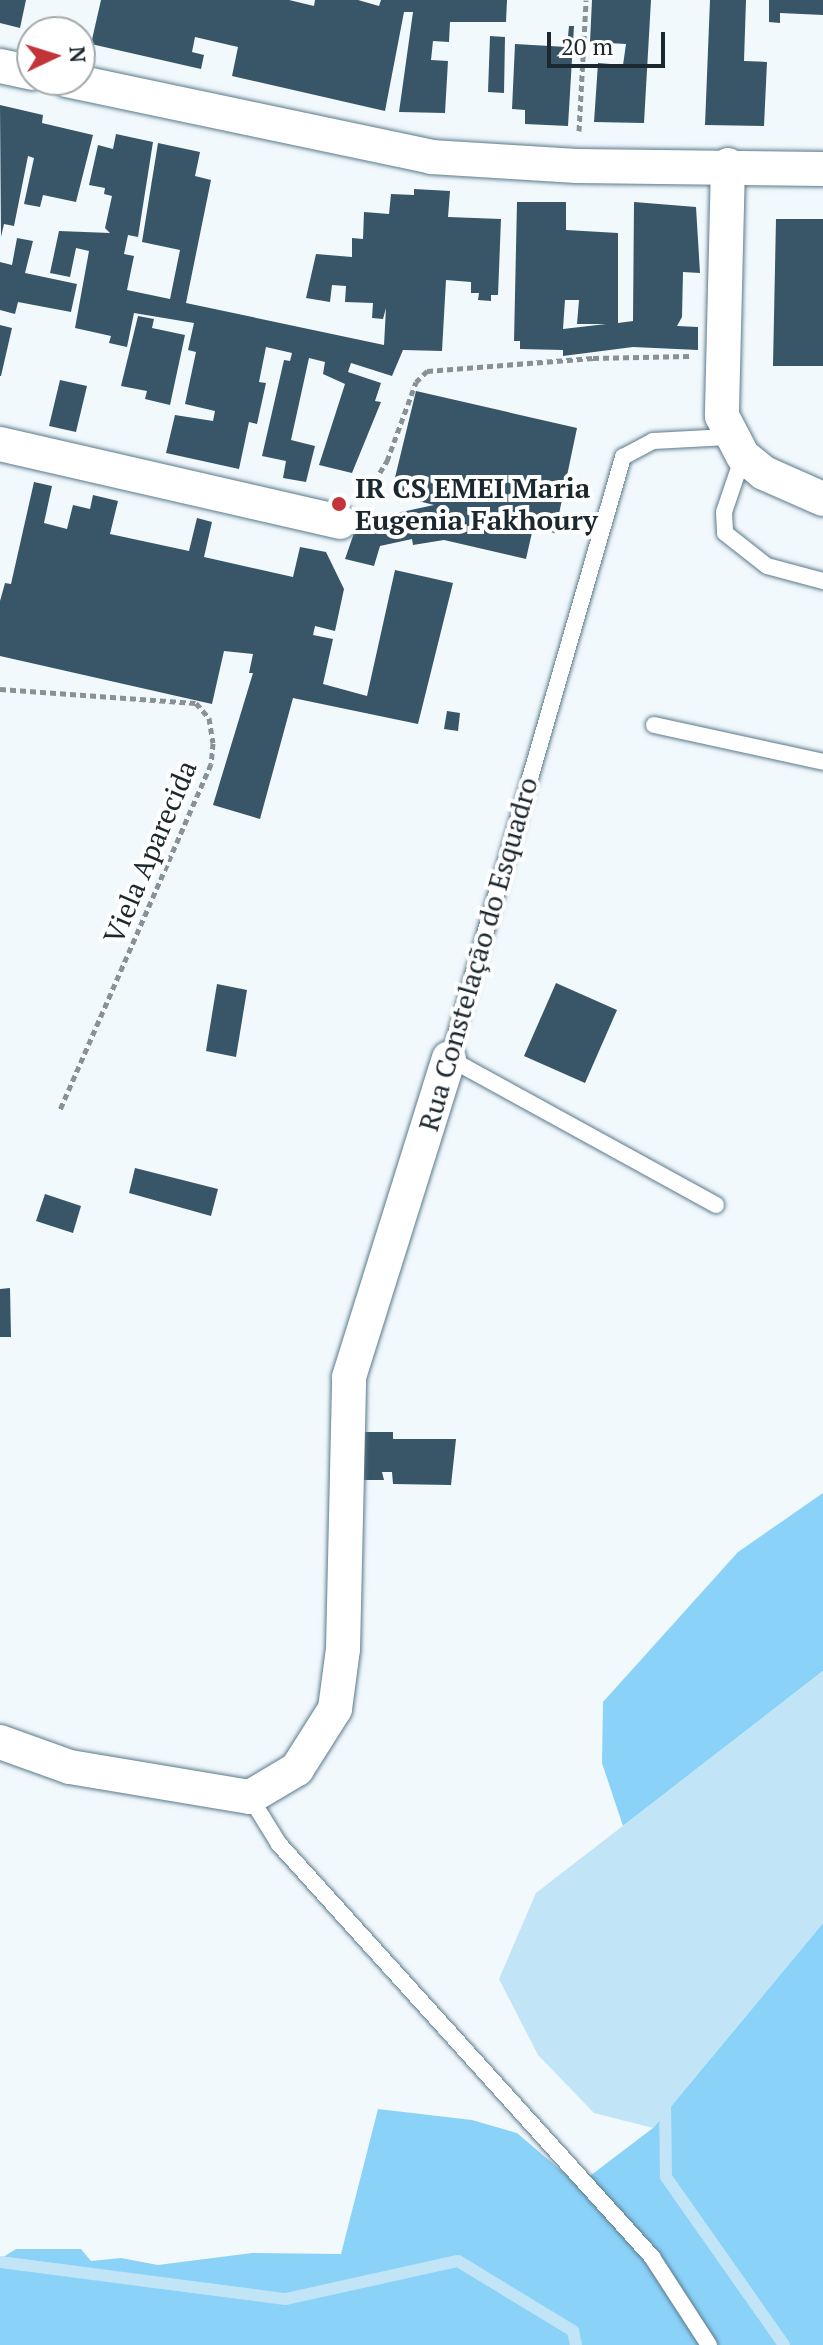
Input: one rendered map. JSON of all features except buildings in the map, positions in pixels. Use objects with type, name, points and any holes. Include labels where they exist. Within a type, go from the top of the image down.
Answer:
[{"type":"street","points":[[96,86],[431,157],[577,166],[728,165],[823,169]]},
{"type":"street","points":[[728,165],[722,416],[736,446],[764,473],[823,499]]},
{"type":"street","points":[[0,444],[340,522]]},
{"type":"street","name":"Rua Constelação do Esquadro","points":[[250,1797],[297,1769],[335,1709],[347,1552],[349,1377],[449,1058]]},
{"type":"street","points":[[0,1742],[70,1767],[250,1797]]},
{"type":"lane","name":"Rua Constelação do Esquadro","points":[[449,1058],[623,457],[653,441],[736,446]]},
{"type":"lane","points":[[736,446],[724,512],[725,533],[767,566],[823,581]]},
{"type":"lane","points":[[654,725],[823,762]]},
{"type":"lane","points":[[449,1058],[716,1205]]},
{"type":"lane","points":[[250,1797],[279,1844],[652,2257],[709,2345]]},
{"type":"path","points":[[577,166],[586,0]]},
{"type":"path","points":[[340,522],[351,519],[371,491],[416,382],[427,371],[593,358],[722,356]]},
{"type":"path","name":"Viela Aparecida","points":[[0,689],[196,703],[209,718],[211,730],[211,764],[60,1109]]},
{"type":"shaded area","points":[[823,1493],[823,1671],[623,1826],[602,1763],[603,1702],[738,1552]]},
{"type":"shaded area","points":[[823,1671],[823,1923],[653,2128],[594,2113],[538,2055],[499,1979],[536,1893]]},
{"type":"shaded area","points":[[823,1923],[823,2345],[0,2345],[0,2259],[16,2249],[81,2249],[91,2261],[121,2258],[158,2265],[252,2253],[341,2254],[378,2109],[472,2120],[517,2133],[578,2185],[653,2128]]},
{"type":"waterway","points":[[665,2096],[666,2177],[784,2345]]},
{"type":"waterway","points":[[0,2262],[286,2299],[458,2261],[573,2331],[576,2345]]},
{"type":"place","name":"IR CS EMEI Maria Eugenia Fakhoury","points":[[339,504]]}]
